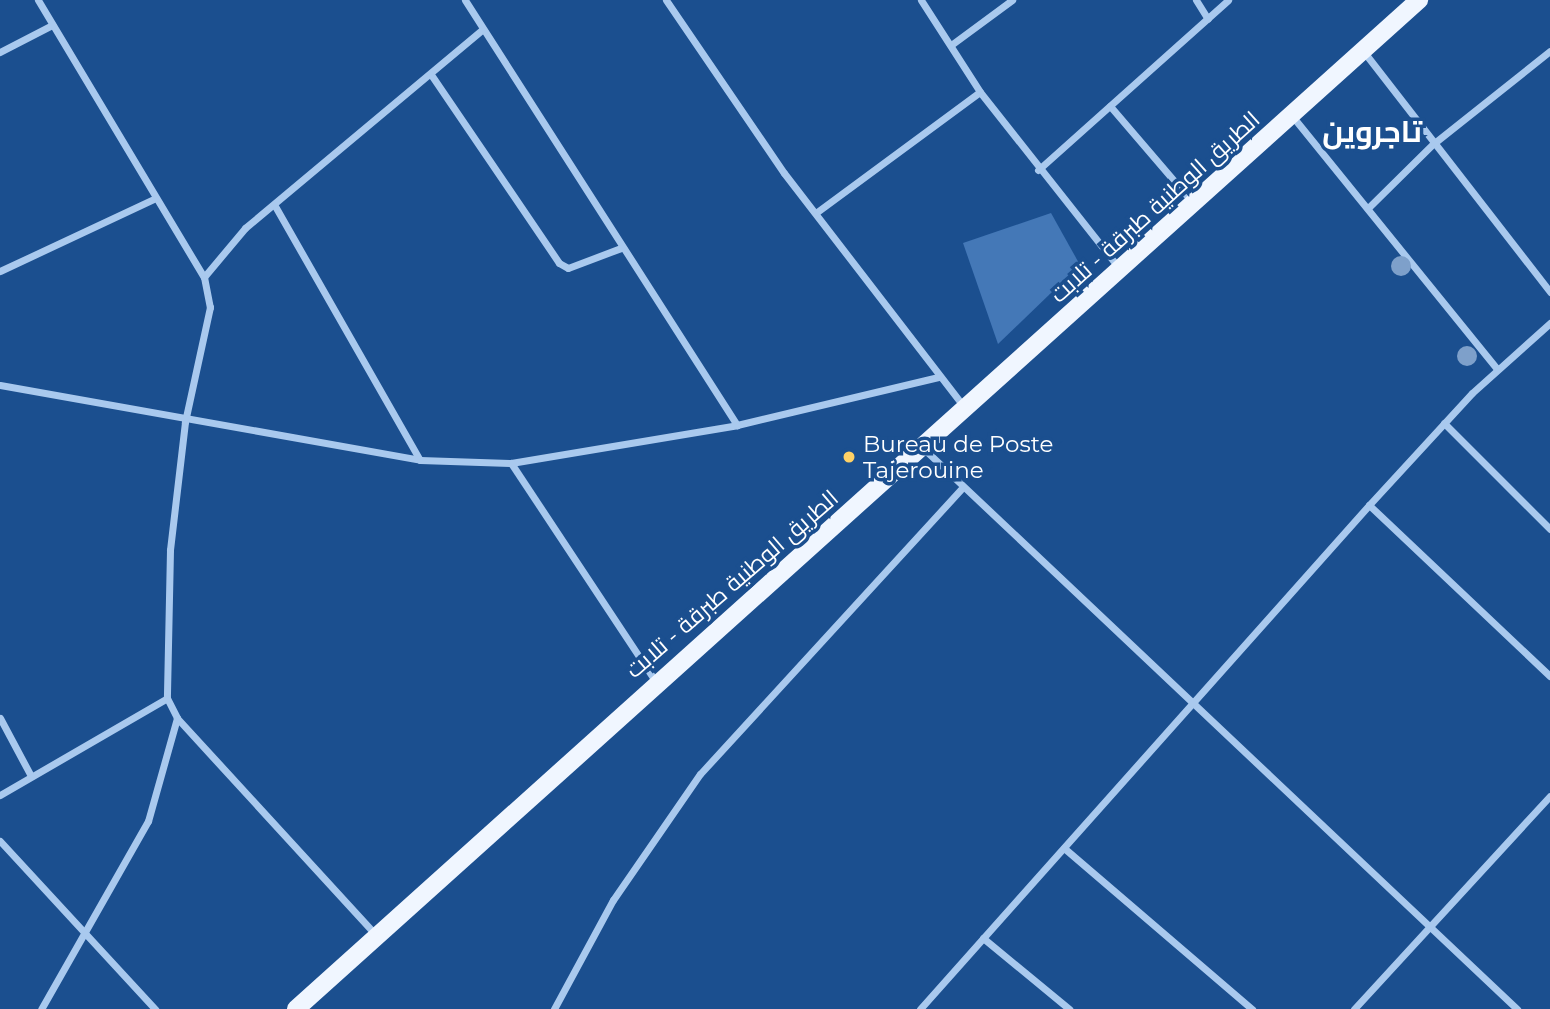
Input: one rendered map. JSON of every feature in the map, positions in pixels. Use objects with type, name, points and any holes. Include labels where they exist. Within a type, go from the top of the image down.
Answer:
[{"type":"main road","name":"الطريق الوطنية طبرقة - تلابت","points":[[296,1009],[657,683],[924,449],[1419,0]]},
{"type":"street","points":[[38,0],[154,199],[204,277],[209,320],[185,422],[170,550],[167,698],[177,718],[377,936]]},
{"type":"street","points":[[465,0],[621,248],[737,425]]},
{"type":"street","points":[[666,0],[938,377],[967,410]]},
{"type":"street","points":[[921,0],[980,92],[1038,170],[1120,270]]},
{"type":"street","points":[[951,45],[1012,0]]},
{"type":"street","points":[[1196,0],[1209,19]]},
{"type":"street","points":[[1038,170],[1228,0]]},
{"type":"street","points":[[0,52],[52,25]]},
{"type":"street","points":[[204,277],[229,243],[432,76],[482,30]]},
{"type":"street","points":[[1363,50],[1433,145],[1550,292]]},
{"type":"street","points":[[1368,208],[1433,145],[1550,51]]},
{"type":"street","points":[[432,76],[559,263],[568,268],[621,248]]},
{"type":"street","points":[[817,212],[980,92]]},
{"type":"street","points":[[1110,106],[1194,204]]},
{"type":"street","points":[[1292,116],[1497,369]]},
{"type":"street","points":[[0,271],[154,199]]},
{"type":"street","points":[[275,206],[420,460]]},
{"type":"street","points":[[920,1009],[1369,505],[1497,369],[1550,323]]},
{"type":"street","points":[[0,385],[185,422],[420,460],[512,463],[737,425],[938,377]]},
{"type":"street","points":[[1444,424],[1550,529]]},
{"type":"street","points":[[924,449],[961,489],[1429,923],[1517,1009]]},
{"type":"street","points":[[512,463],[657,683]]},
{"type":"street","points":[[565,1009],[555,1006],[613,900],[700,774],[961,489]]},
{"type":"street","points":[[1369,505],[1550,676]]},
{"type":"street","points":[[0,795],[167,698]]},
{"type":"street","points":[[0,718],[31,776]]},
{"type":"street","points":[[41,1009],[148,821],[177,718]]},
{"type":"street","points":[[1354,1009],[1429,923],[1550,796]]},
{"type":"street","points":[[0,841],[155,1009]]},
{"type":"street","points":[[1064,848],[1252,1009]]},
{"type":"street","points":[[983,939],[1069,1009]]},
{"type":"building","points":[[1051,213],[1080,265],[998,344],[963,243]]},
{"type":"place","name":"Bureau de Poste Tajerouine","points":[[849,457]]},
{"type":"district","name":"تاجروين","points":[[1372,132]]}]
